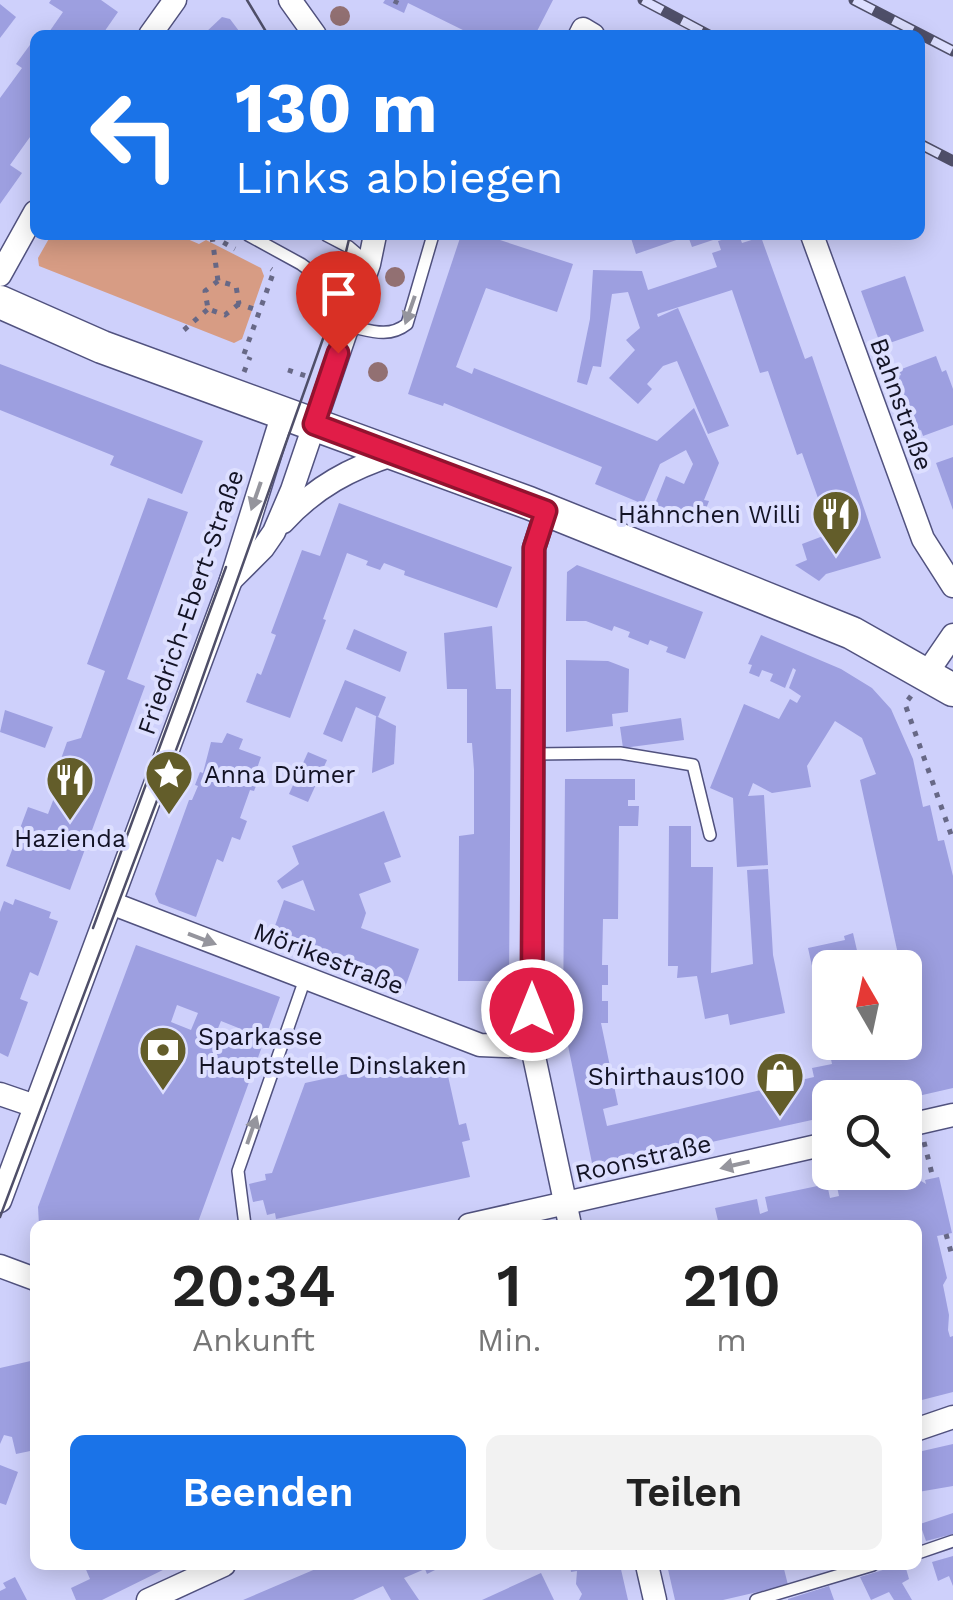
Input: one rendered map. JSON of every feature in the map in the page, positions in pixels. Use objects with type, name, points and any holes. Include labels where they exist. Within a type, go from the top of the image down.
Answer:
[{"type":"main road","points":[[0,302],[102,347],[397,454],[852,633],[940,682]]},
{"type":"street","points":[[154,30],[175,0]]},
{"type":"street","points":[[296,2],[311,30]]},
{"type":"street","points":[[0,275],[30,221]]},
{"type":"street","points":[[274,532],[299,419],[347,326],[369,264],[373,240]]},
{"type":"street","name":"Bahnstraße","points":[[814,240],[923,539],[953,586]]},
{"type":"street","name":"Friedrich-Ebert-Straße","points":[[0,1201],[6,1169],[36,1106],[231,580],[239,546],[299,419]]},
{"type":"street","points":[[231,580],[300,504],[329,481],[360,465],[397,454]]},
{"type":"street","points":[[546,511],[534,548],[532,1047],[568,1215]]},
{"type":"street","points":[[940,682],[953,635]]},
{"type":"street","name":"Mörikestraße","points":[[111,903],[480,1045],[532,1047]]},
{"type":"street","points":[[0,1094],[36,1106]]},
{"type":"street","points":[[922,1122],[953,1115]]},
{"type":"street","name":"Roonstraße","points":[[518,1220],[568,1215],[812,1148]]},
{"type":"street","points":[[0,1266],[30,1277]]},
{"type":"street","points":[[922,1427],[953,1418]]},
{"type":"street","points":[[148,1600],[213,1570]]},
{"type":"street","points":[[648,1570],[656,1600]]},
{"type":"lane","points":[[257,240],[301,264],[354,303]]},
{"type":"lane","points":[[333,240],[369,264]]},
{"type":"lane","points":[[347,326],[386,334],[407,324],[432,240]]},
{"type":"lane","points":[[533,754],[620,753],[694,766],[710,834]]},
{"type":"lane","points":[[244,1220],[238,1171],[306,979]]},
{"type":"lane","points":[[922,1552],[953,1541]]},
{"type":"lane","points":[[756,1600],[856,1570]]},
{"type":"path","points":[[213,240],[218,280]]},
{"type":"path","points":[[244,354],[274,271]]},
{"type":"path","points":[[218,280],[236,286],[239,304]]},
{"type":"path","points":[[208,309],[205,291],[218,280]]},
{"type":"path","points":[[239,304],[260,310]]},
{"type":"path","points":[[208,309],[224,315],[239,304]]},
{"type":"path","points":[[184,330],[208,309]]},
{"type":"path","points":[[940,682],[905,704],[953,840]]},
{"type":"path","points":[[922,1150],[933,1178]]},
{"type":"path","points":[[946,1234],[953,1260]]},
{"type":"shaded area","points":[[48,240],[190,240],[199,244],[206,240],[261,268],[264,276],[242,339],[234,343],[39,266],[38,258]]},
{"type":"building","points":[[101,0],[118,12],[105,30],[50,30],[63,12],[49,3]]},
{"type":"building","points":[[553,0],[538,30],[463,30],[408,3],[404,13],[383,3]]},
{"type":"building","points":[[0,4],[16,17],[0,38]]},
{"type":"building","points":[[222,17],[230,19],[238,30],[208,30]]},
{"type":"building","points":[[30,45],[30,137],[10,165],[22,173],[0,204],[0,98],[22,68],[16,64]]},
{"type":"building","points":[[459,240],[500,240],[573,264],[557,312],[486,288],[456,367],[472,374],[474,368],[657,441],[694,408],[719,463],[704,500],[709,501],[702,519],[697,516],[693,525],[653,509],[666,476],[684,484],[693,464],[686,450],[660,464],[643,504],[595,484],[602,467],[444,403],[443,406],[408,394]]},
{"type":"building","points":[[632,240],[676,240],[636,254]]},
{"type":"building","points":[[689,240],[713,240],[692,247]]},
{"type":"building","points":[[762,240],[805,359],[812,356],[881,558],[826,574],[819,581],[795,565],[807,560],[802,544],[831,533],[830,528],[836,526],[827,498],[819,501],[802,453],[797,455],[768,371],[760,373],[732,290],[657,314],[658,317],[678,308],[729,426],[708,434],[677,361],[663,366],[647,384],[652,389],[638,404],[609,378],[635,350],[626,340],[640,328],[628,292],[612,294],[601,367],[593,366],[587,385],[577,382],[590,319],[593,270],[642,271],[648,290],[717,267],[712,253],[721,250],[718,241]]},
{"type":"building","points":[[905,276],[924,331],[881,346],[861,291]]},
{"type":"building","points":[[936,356],[953,389],[953,425],[923,436],[921,430],[913,433],[893,378],[901,375],[899,370]]},
{"type":"building","points":[[0,364],[203,441],[182,494],[110,465],[114,456],[0,410]]},
{"type":"building","points":[[953,457],[953,510],[936,463]]},
{"type":"building","points":[[148,498],[188,512],[127,679],[145,686],[70,890],[6,866],[28,807],[48,814],[57,790],[51,787],[67,742],[81,738],[105,671],[87,664]]},
{"type":"building","points":[[339,503],[512,567],[497,608],[404,575],[405,571],[384,563],[380,570],[366,565],[368,561],[347,553],[290,718],[246,702],[276,635],[271,633],[302,550],[320,556]]},
{"type":"building","points":[[577,565],[703,612],[685,659],[650,640],[648,645],[628,637],[630,632],[614,626],[612,631],[586,621],[566,621],[567,572]]},
{"type":"building","points":[[492,626],[496,689],[511,689],[509,981],[458,981],[459,836],[474,834],[474,770],[472,743],[467,743],[467,689],[447,689],[444,633]]},
{"type":"building","points":[[354,629],[407,652],[400,672],[346,649]]},
{"type":"building","points":[[761,635],[841,669],[872,688],[891,709],[913,759],[923,807],[930,805],[938,841],[944,840],[953,876],[953,1088],[922,1095],[922,1080],[812,1080],[812,1120],[593,1168],[563,1021],[565,779],[635,779],[635,800],[628,800],[628,806],[639,806],[638,826],[619,826],[618,919],[603,919],[602,965],[608,965],[608,985],[602,985],[602,1001],[608,1001],[608,1023],[601,1023],[618,1105],[603,1109],[607,1126],[761,1090],[758,1076],[798,1067],[801,1080],[814,1077],[812,1068],[832,1064],[831,1060],[922,1060],[922,950],[897,950],[860,780],[876,774],[862,738],[835,721],[807,766],[811,787],[772,793],[753,783],[748,796],[764,795],[768,865],[737,867],[733,798],[710,788],[744,704],[779,719],[790,699],[797,703],[801,696],[789,688],[796,670],[793,668],[785,688],[770,681],[773,674],[762,670],[759,677],[749,673],[752,665],[748,664]]},
{"type":"building","points":[[566,660],[608,661],[629,669],[628,712],[612,714],[613,726],[566,732]]},
{"type":"building","points":[[345,680],[386,697],[378,717],[356,707],[342,742],[323,734]]},
{"type":"building","points":[[5,710],[53,727],[45,748],[0,732]]},
{"type":"building","points":[[376,716],[396,726],[394,764],[372,773]]},
{"type":"building","points":[[681,718],[684,740],[623,748],[620,727]]},
{"type":"building","points":[[227,733],[243,739],[239,749],[261,757],[255,774],[260,776],[254,791],[250,790],[240,818],[247,821],[240,840],[232,837],[223,862],[217,859],[196,917],[159,903],[155,894],[200,772],[203,773],[211,742],[222,743]]},
{"type":"building","points":[[308,752],[327,760],[308,802],[289,794]]},
{"type":"building","points":[[384,811],[401,857],[384,863],[391,882],[359,894],[366,913],[361,928],[419,949],[403,993],[269,943],[284,900],[315,911],[303,880],[282,889],[277,881],[299,864],[292,846]]},
{"type":"building","points":[[669,826],[691,826],[691,867],[713,867],[711,973],[753,964],[747,870],[768,869],[773,955],[785,1013],[730,1025],[728,1014],[705,1019],[697,976],[677,978],[678,966],[668,966]]},
{"type":"building","points":[[15,899],[51,912],[49,918],[58,921],[38,976],[30,972],[20,999],[28,1002],[8,1057],[0,1053],[0,912],[4,901],[13,905]]},
{"type":"building","points":[[853,933],[857,950],[812,950],[812,966],[808,948],[845,940],[844,936]]},
{"type":"building","name":"Sparkasse Hauptstelle Dinslaken","points":[[136,945],[280,997],[199,1220],[39,1220],[38,1207]],"holes":[[[177,1005],[198,1013],[191,1030],[171,1022]],[[221,1021],[241,1029],[234,1046],[214,1038]]]},
{"type":"building","points":[[421,1058],[446,1067],[459,1125],[466,1123],[470,1140],[462,1142],[470,1177],[276,1219],[275,1213],[267,1215],[263,1200],[253,1202],[249,1184],[266,1180],[265,1174],[272,1173],[305,1083]]},
{"type":"building","points":[[939,1177],[952,1233],[937,1236],[947,1278],[943,1285],[948,1330],[953,1336],[953,1392],[922,1400],[922,1220],[718,1220],[715,1208],[757,1199],[760,1214],[768,1211],[765,1197],[812,1187],[828,1190],[830,1198],[839,1196],[838,1190],[922,1190],[922,1182],[926,1184],[925,1180]]},
{"type":"building","points":[[30,1361],[30,1451],[16,1454],[12,1437],[4,1435],[0,1444],[0,1368]]},
{"type":"building","points":[[953,1444],[953,1486],[922,1491],[922,1451]]},
{"type":"building","points":[[0,1465],[18,1472],[6,1505],[0,1503]]},
{"type":"building","points":[[953,1513],[953,1534],[926,1541],[922,1523]]},
{"type":"building","points":[[953,1556],[953,1586],[949,1576],[938,1581],[932,1562]]},
{"type":"building","points":[[86,1570],[163,1570],[102,1600],[76,1600],[71,1588],[90,1579]]},
{"type":"building","points":[[313,1570],[423,1570],[404,1578],[419,1600],[391,1600],[383,1586],[353,1600],[243,1600]]},
{"type":"building","points":[[571,1570],[621,1570],[628,1600],[579,1600],[582,1594],[576,1584],[577,1571]]},
{"type":"building","points":[[668,1570],[784,1570],[788,1585],[723,1600],[675,1600]]},
{"type":"building","points":[[883,1570],[906,1570],[909,1579],[902,1583],[912,1600],[894,1600],[889,1592],[871,1600],[860,1577]]},
{"type":"building","points":[[541,1573],[554,1600],[482,1600]]},
{"type":"building","points":[[15,1577],[27,1600],[0,1600],[0,1591],[6,1588],[3,1583]]},
{"type":"building","points":[[829,1586],[834,1600],[788,1600],[788,1599]]},
{"type":"tram line","points":[[247,0],[265,30]]},
{"type":"tram line","points":[[0,1217],[190,713],[330,319],[349,240]]},
{"type":"tram line","points":[[93,928],[226,567]]},
{"type":"railway","points":[[643,0],[700,30]]},
{"type":"railway","points":[[854,0],[912,30]]},
{"type":"railway","points":[[925,37],[953,51]]},
{"type":"railway","points":[[925,147],[953,161]]},
{"type":"place","name":"Hähnchen Willi","points":[[836,556]]},
{"type":"place","name":"Anna Dümer","points":[[169,816]]},
{"type":"place","name":"Hazienda","points":[[70,822]]},
{"type":"place","name":"Sparkasse Hauptstelle Dinslaken","points":[[163,1092]]},
{"type":"place","name":"Shirthaus100","points":[[780,1118]]},
{"type":"route","points":[[338,353],[314,424],[546,511],[534,548],[532,1010]]}]
